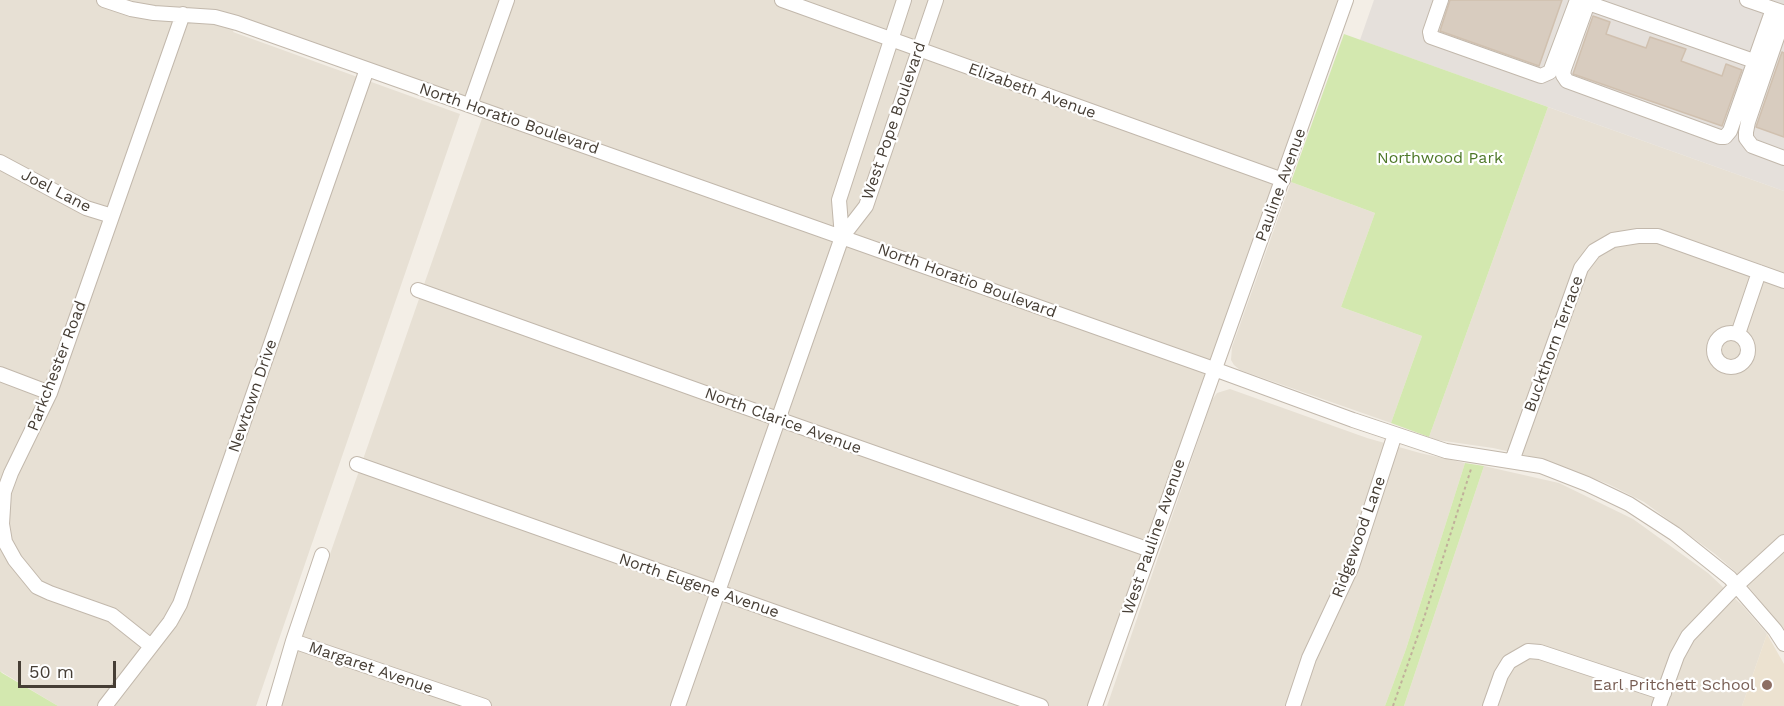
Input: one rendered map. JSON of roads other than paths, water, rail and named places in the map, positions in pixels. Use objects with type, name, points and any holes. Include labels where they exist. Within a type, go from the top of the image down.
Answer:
[{"type":"street","name":"North Horatio Boulevard","points":[[104,0],[131,9],[215,17],[237,23],[1395,434],[1446,451],[1541,466],[1629,504],[1675,534],[1737,585],[1784,644]]},
{"type":"street","points":[[470,105],[507,0]]},
{"type":"street","name":"Elizabeth Avenue","points":[[782,0],[1283,180]]},
{"type":"street","name":"West Pope Boulevard","points":[[842,237],[839,200],[904,0]]},
{"type":"street","name":"West Pope Boulevard","points":[[678,706],[842,237],[866,206],[936,0]]},
{"type":"street","name":"Pauline Avenue","points":[[1214,369],[1346,0]]},
{"type":"street","points":[[1441,0],[1430,32],[1431,37],[1541,76],[1550,72],[1585,1]]},
{"type":"street","points":[[1747,0],[1780,13]]},
{"type":"street","points":[[1585,1],[1564,69],[1563,75],[1567,81],[1720,137],[1725,137],[1730,131],[1754,62],[1780,13]]},
{"type":"street","points":[[1585,1],[1754,62]]},
{"type":"street","points":[[1780,13],[1748,122],[1746,138],[1752,146],[1784,158]]},
{"type":"street","name":"Parkchester Road","points":[[151,646],[112,615],[37,587],[26,575],[5,542],[2,524],[4,492],[50,393],[183,14]]},
{"type":"street","name":"Newtown Drive","points":[[105,706],[170,622],[180,604],[368,69]]},
{"type":"street","name":"Joel Lane","points":[[0,162],[86,208],[112,216]]},
{"type":"street","name":"Buckthorn Terrace","points":[[1512,461],[1581,268],[1594,251],[1613,240],[1658,236],[1784,281]]},
{"type":"street","points":[[1738,334],[1760,273]]},
{"type":"street","name":"North Clarice Avenue","points":[[418,290],[1150,550]]},
{"type":"street","name":"West Pauline Avenue","points":[[1095,706],[1214,369]]},
{"type":"street","points":[[0,374],[50,393]]},
{"type":"street","name":"Ridgewood Lane","points":[[1293,706],[1309,658],[1352,566],[1395,434]]},
{"type":"street","name":"North Eugene Avenue","points":[[357,464],[1041,706]]},
{"type":"street","points":[[1490,706],[1500,675],[1509,662],[1528,651],[1540,652],[1661,699],[1677,656],[1688,636],[1737,585],[1784,543]]},
{"type":"street","points":[[274,706],[322,555]]},
{"type":"street","name":"Margaret Avenue","points":[[293,641],[484,706]]},
{"type":"place","name":"Earl Pritchett School","points":[[1767,685]]},
{"type":"park label","name":"Northwood Park","points":[[1440,158]]}]
